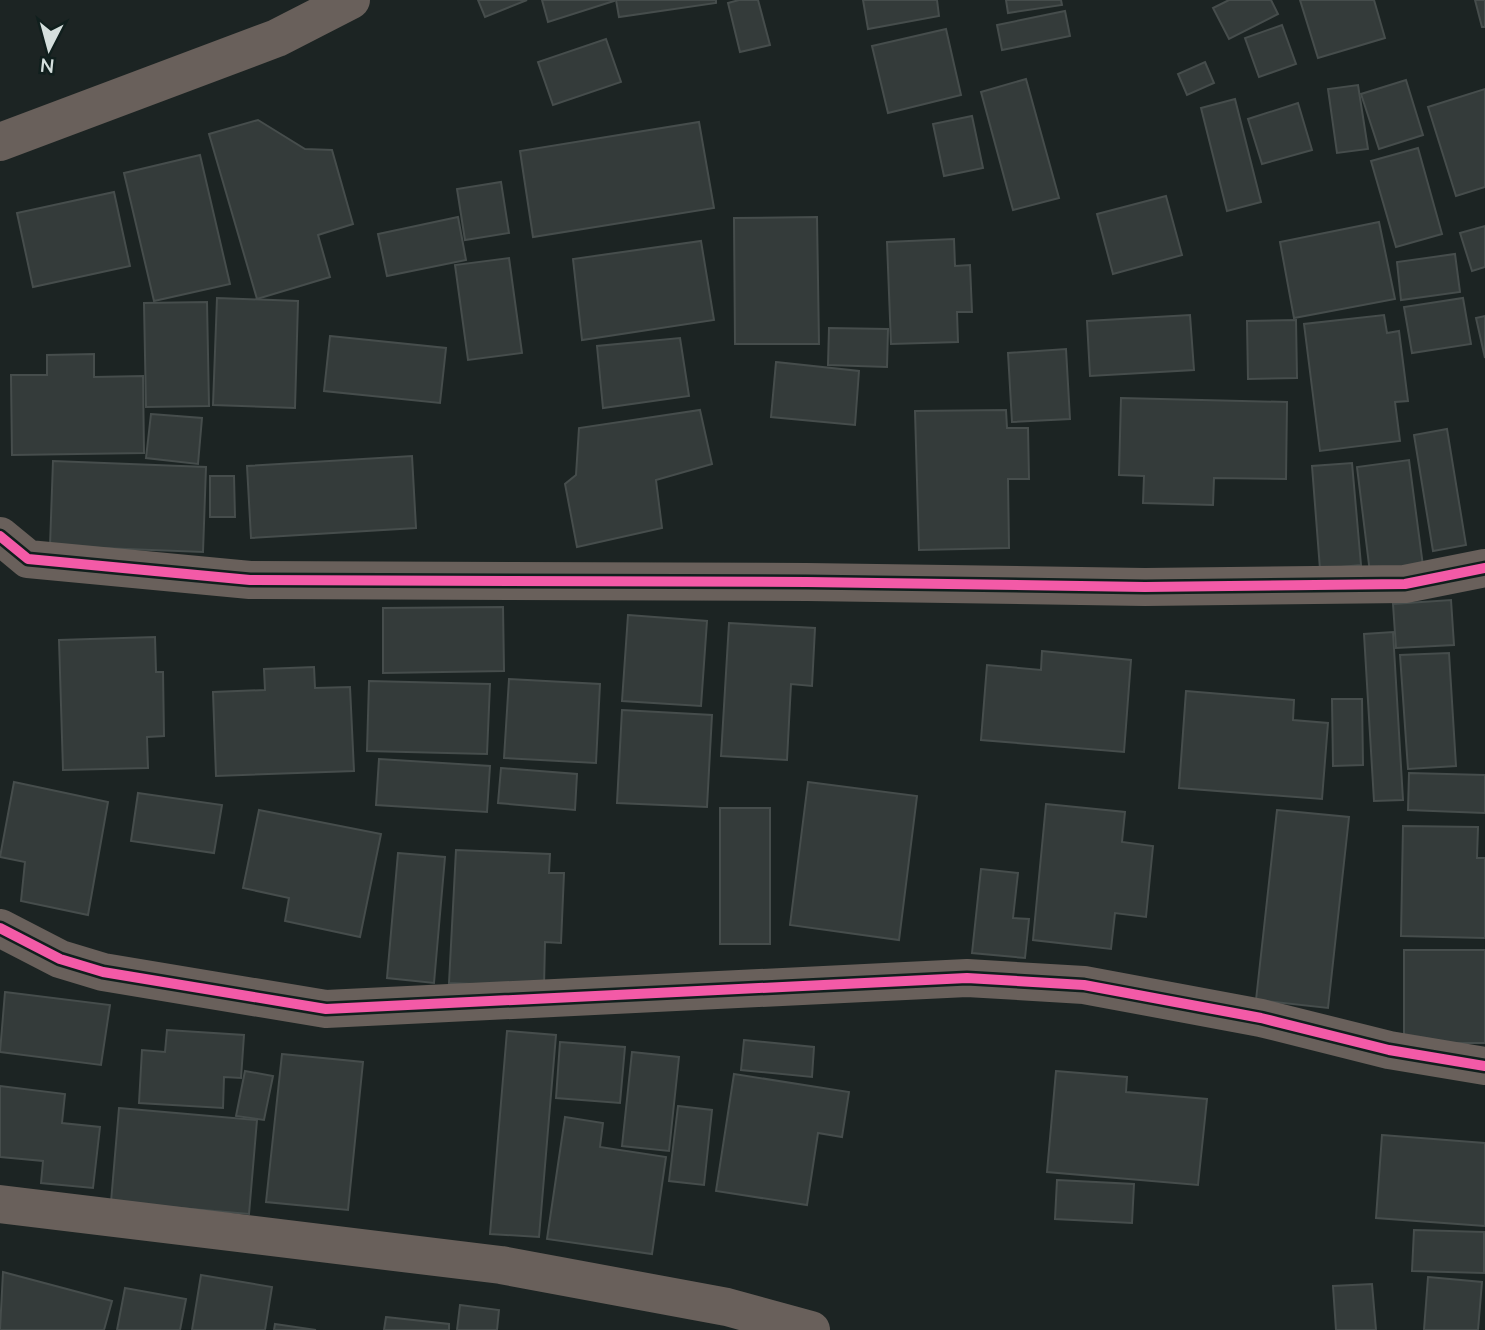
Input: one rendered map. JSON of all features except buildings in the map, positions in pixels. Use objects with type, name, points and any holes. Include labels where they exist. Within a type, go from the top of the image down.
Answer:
[{"type":"street","points":[[0,142],[276,38],[351,0]]},
{"type":"street","points":[[0,536],[29,559],[250,580],[1199,586],[1405,584],[1485,568]]},
{"type":"street","points":[[0,928],[60,959],[103,972],[326,1009],[967,978],[1084,985],[1261,1018],[1389,1050],[1485,1066]]},
{"type":"street","points":[[0,1204],[501,1265],[727,1307],[811,1330]]},
{"type":"cycle path","points":[[0,536],[28,559],[250,580],[807,582],[1145,587],[1405,584],[1485,568]]},
{"type":"cycle path","points":[[0,928],[60,959],[103,972],[326,1009],[967,978],[1084,985],[1261,1018],[1389,1050],[1485,1066]]}]
